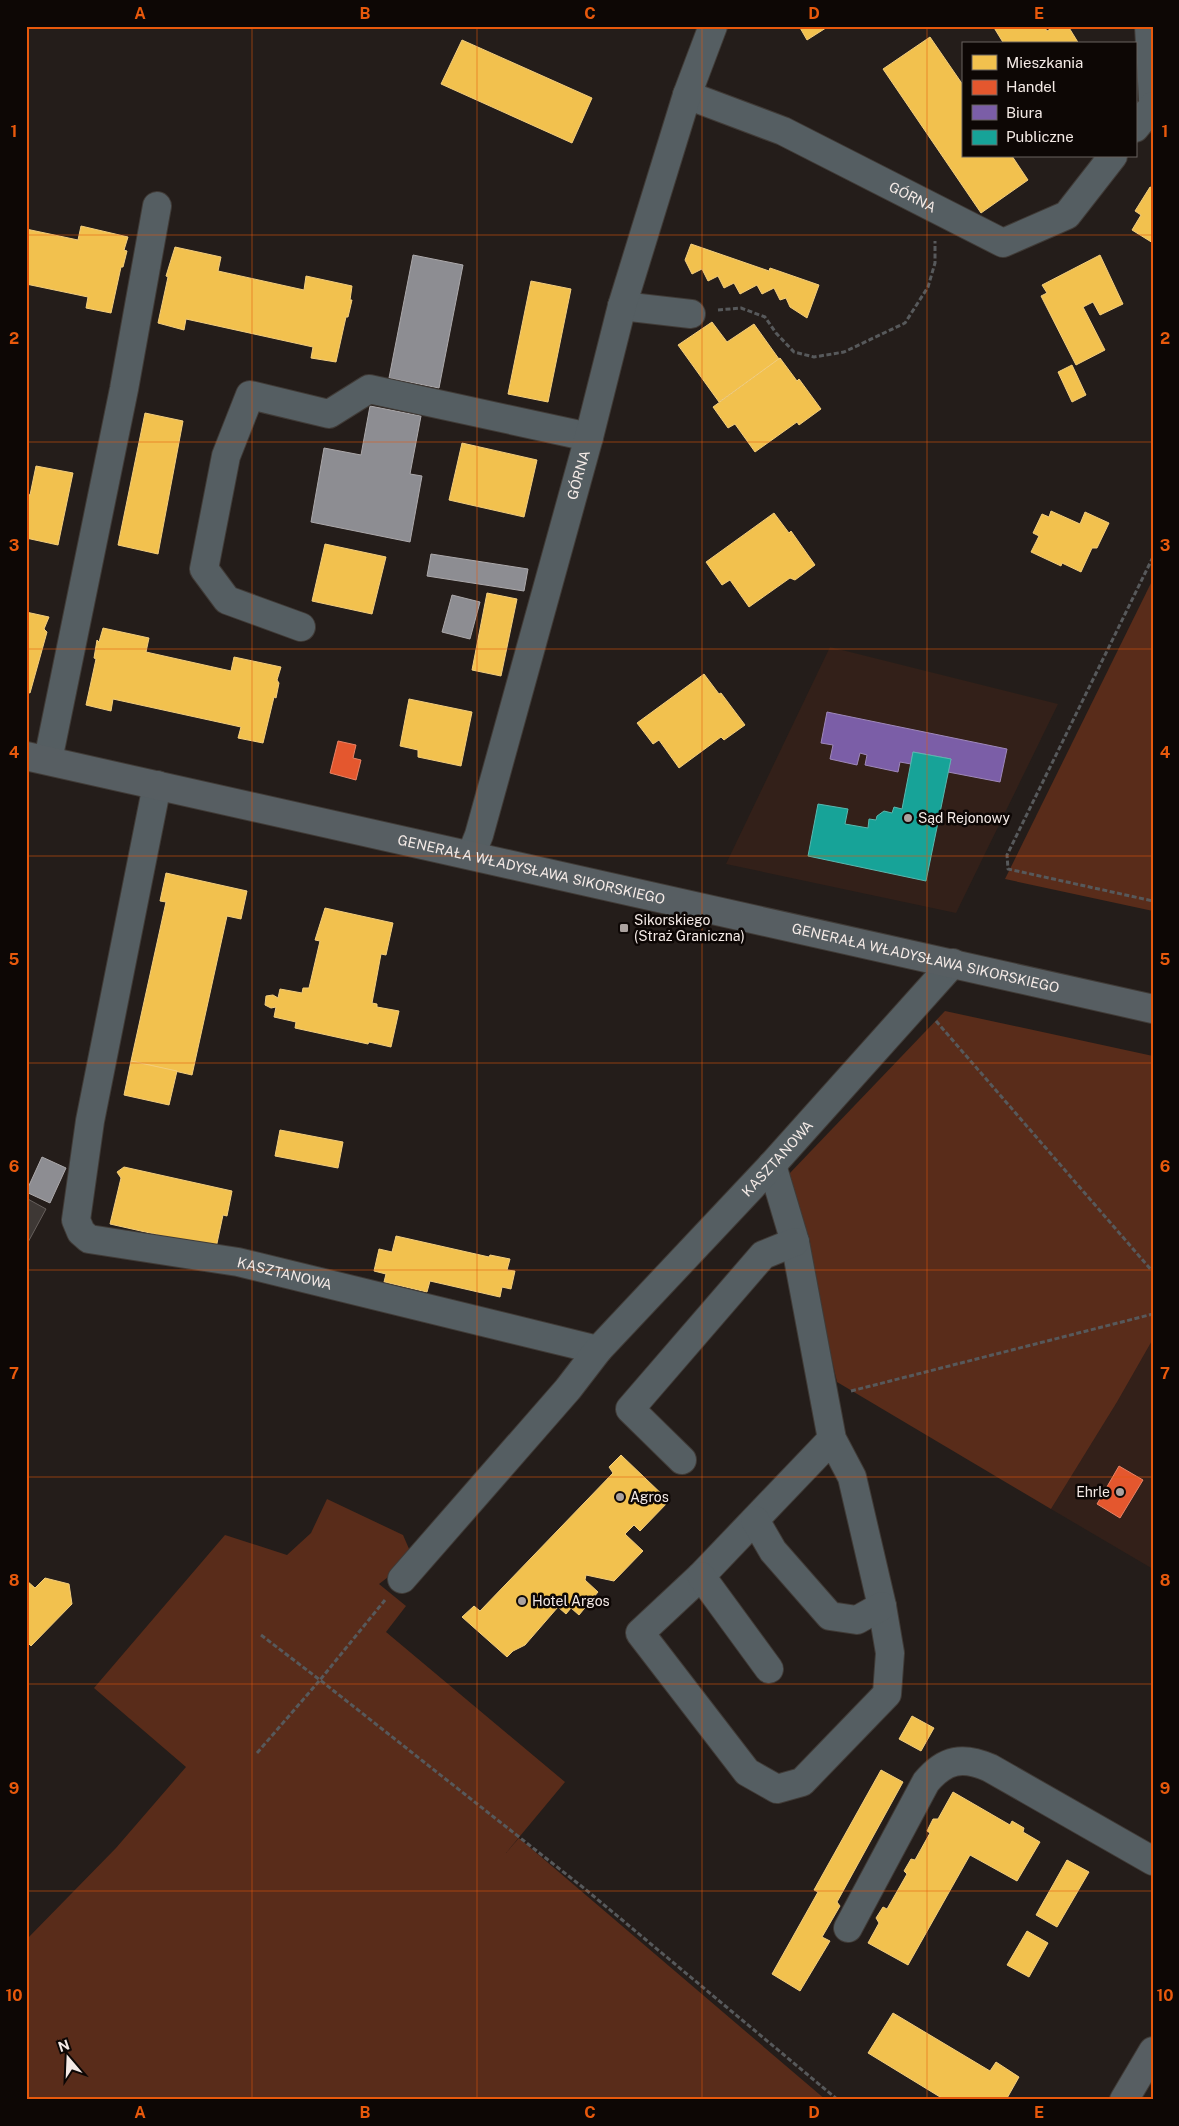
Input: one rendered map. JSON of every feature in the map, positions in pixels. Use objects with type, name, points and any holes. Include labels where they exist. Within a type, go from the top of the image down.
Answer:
[{"type":"main road","name":"GENERAŁA WŁADYSŁAWA SIKORSKIEGO","points":[[37,758],[1153,1009]]},
{"type":"main road","points":[[1124,2100],[1153,2051]]},
{"type":"street","name":"GÓRNA","points":[[471,855],[479,835],[589,437],[622,306],[688,95],[713,26]]},
{"type":"street","points":[[1149,26],[1153,100]]},
{"type":"street","name":"GÓRNA","points":[[688,95],[784,131],[936,207],[1003,243],[1067,215],[1111,158]]},
{"type":"street","points":[[1136,127],[1153,106]]},
{"type":"street","points":[[37,758],[124,389],[158,206]]},
{"type":"street","points":[[622,306],[692,314]]},
{"type":"street","points":[[301,627],[226,600],[204,569],[226,456],[250,395],[329,414],[369,389],[589,437]]},
{"type":"street","name":"KASZTANOWA","points":[[157,785],[90,1121],[76,1220],[80,1232],[89,1239],[238,1262],[598,1350]]},
{"type":"street","name":"KASZTANOWA","points":[[402,1579],[568,1389],[598,1350],[772,1165],[953,963]]},
{"type":"street","points":[[772,1165],[795,1242],[832,1439],[852,1476],[882,1606],[890,1653],[887,1694],[802,1782],[777,1790],[747,1772],[640,1633],[701,1576],[832,1439]]},
{"type":"street","points":[[682,1460],[630,1409],[763,1255],[795,1242]]},
{"type":"street","points":[[755,1520],[773,1551],[830,1616],[857,1620],[882,1606]]},
{"type":"street","points":[[701,1576],[769,1669]]},
{"type":"street","points":[[848,1928],[926,1782],[935,1771],[948,1763],[962,1760],[977,1762],[990,1768],[1153,1861]]},
{"type":"path","points":[[692,314],[741,308],[765,317],[776,333],[794,352],[814,357],[844,352],[905,323],[914,311],[928,287],[935,263],[936,207]]},
{"type":"path","points":[[1153,557],[1007,855],[1008,869],[1153,901]]},
{"type":"path","points":[[932,1017],[1153,1272]]},
{"type":"path","points":[[824,1398],[1153,1314]]},
{"type":"path","points":[[256,1754],[320,1680],[402,1579]]},
{"type":"path","points":[[262,1635],[585,1889],[838,2100]]},
{"type":"shaded area","points":[[1153,579],[1153,911],[1005,879]]},
{"type":"shaded area","points":[[830,647],[1058,704],[956,913],[726,864]]},
{"type":"shaded area","points":[[945,1011],[1153,1056],[1153,1339],[1117,1402],[1051,1509],[837,1382],[789,1174]]},
{"type":"shaded area","points":[[1153,1339],[1153,1569],[1051,1509],[1117,1402]]},
{"type":"shaded area","points":[[327,1499],[403,1535],[413,1558],[379,1584],[406,1606],[386,1632],[565,1782],[506,1853],[519,1838],[826,2100],[26,2100],[26,1940],[116,1848],[186,1767],[94,1688],[225,1535],[287,1555],[311,1533]]},
{"type":"building: Mieszkania","points":[[799,26],[829,26],[807,40]]},
{"type":"building: Mieszkania","points":[[993,26],[1044,26],[1047,31],[1055,26],[1068,26],[1078,42],[1003,42]]},
{"type":"building: Mieszkania","points":[[930,37],[962,84],[962,158],[1013,158],[1028,180],[981,213],[883,69]]},
{"type":"building: Mieszkania","points":[[462,40],[592,98],[572,143],[441,84]]},
{"type":"building: Mieszkania","points":[[1150,187],[1153,188],[1153,243],[1132,230],[1141,215],[1135,211]]},
{"type":"building: Mieszkania","points":[[81,226],[128,237],[124,250],[127,251],[123,267],[121,267],[111,313],[86,308],[88,297],[26,284],[26,229],[78,240]]},
{"type":"building: Mieszkania","points":[[691,244],[769,271],[770,268],[819,285],[807,318],[790,307],[786,298],[780,300],[774,288],[762,294],[757,285],[740,294],[734,283],[724,288],[718,276],[708,281],[702,269],[692,274],[685,260]]},
{"type":"building: Mieszkania","points":[[175,247],[221,257],[218,271],[304,290],[306,276],[352,286],[350,300],[352,300],[348,317],[346,317],[336,362],[311,358],[313,347],[186,319],[184,330],[158,323],[168,277],[166,276]]},
{"type":"building: Mieszkania","points":[[1100,255],[1123,304],[1100,315],[1093,302],[1083,307],[1105,350],[1076,365],[1041,296],[1047,293],[1042,285]]},
{"type":"building: Mieszkania","points":[[531,281],[571,289],[548,402],[508,394]]},
{"type":"building: Mieszkania","points":[[712,322],[727,342],[754,324],[779,359],[719,402],[678,345]]},
{"type":"building: Mieszkania","points":[[780,358],[797,381],[799,379],[821,409],[799,425],[797,422],[755,452],[735,424],[728,428],[713,407]]},
{"type":"building: Mieszkania","points":[[1072,365],[1086,395],[1072,402],[1058,372]]},
{"type":"building: Mieszkania","points":[[145,413],[183,421],[158,554],[118,545]]},
{"type":"building: Mieszkania","points":[[462,443],[537,460],[524,517],[449,500]]},
{"type":"building: Mieszkania","points":[[36,466],[73,473],[58,545],[26,538],[26,494],[30,495]]},
{"type":"building: Mieszkania","points":[[1051,511],[1080,524],[1085,512],[1109,523],[1097,548],[1092,548],[1081,572],[1062,563],[1061,566],[1031,552],[1039,536],[1033,533],[1042,514],[1049,517]]},
{"type":"building: Mieszkania","points":[[774,513],[789,533],[791,531],[815,565],[795,580],[790,578],[749,607],[730,580],[722,585],[706,562]]},
{"type":"building: Mieszkania","points":[[325,544],[386,557],[372,614],[312,601]]},
{"type":"building: Mieszkania","points":[[487,593],[517,599],[501,676],[472,670]]},
{"type":"building: Mieszkania","points":[[26,612],[49,617],[44,629],[47,632],[30,693],[26,692]]},
{"type":"building: Mieszkania","points":[[103,628],[149,638],[146,652],[231,671],[234,657],[281,667],[277,680],[279,683],[276,698],[274,697],[263,743],[238,738],[241,727],[113,699],[111,711],[86,705],[96,659],[94,658],[97,640],[99,642]]},
{"type":"building: Mieszkania","points":[[704,674],[745,725],[724,740],[721,737],[679,768],[659,740],[653,744],[637,723]]},
{"type":"building: Mieszkania","points":[[409,699],[472,712],[461,766],[418,757],[418,750],[400,746]]},
{"type":"building: Mieszkania","points":[[166,873],[247,891],[241,919],[227,916],[192,1075],[131,1061],[166,902],[160,901]]},
{"type":"building: Mieszkania","points":[[325,908],[393,923],[386,955],[381,954],[372,1003],[377,1004],[377,1007],[399,1011],[391,1047],[369,1042],[368,1044],[295,1028],[296,1022],[274,1017],[276,1007],[271,1008],[265,1005],[266,996],[273,995],[278,998],[280,989],[302,993],[303,988],[309,988],[320,941],[315,940]]},
{"type":"building: Mieszkania","points":[[131,1061],[177,1071],[169,1105],[124,1095]]},
{"type":"building: Mieszkania","points":[[280,1130],[343,1142],[338,1168],[275,1156]]},
{"type":"building: Mieszkania","points":[[124,1167],[232,1191],[227,1216],[223,1215],[216,1248],[110,1224],[121,1178],[117,1172]]},
{"type":"building: Mieszkania","points":[[396,1236],[489,1257],[490,1255],[510,1259],[507,1270],[515,1271],[511,1289],[502,1287],[500,1297],[430,1281],[427,1292],[384,1282],[386,1274],[374,1271],[379,1249],[392,1252]]},
{"type":"building: Mieszkania","points":[[621,1455],[669,1501],[640,1531],[634,1525],[625,1534],[643,1551],[614,1581],[586,1575],[585,1580],[598,1592],[579,1615],[571,1608],[566,1614],[558,1607],[525,1645],[513,1651],[507,1657],[462,1617],[474,1606],[480,1611],[613,1473],[609,1467]]},
{"type":"building: Mieszkania","points":[[45,1578],[69,1584],[72,1604],[31,1646],[26,1641],[26,1580],[35,1588]]},
{"type":"building: Mieszkania","points":[[912,1716],[934,1728],[921,1751],[899,1739]]},
{"type":"building: Mieszkania","points":[[881,1770],[903,1782],[837,1902],[840,1906],[822,1937],[830,1941],[800,1991],[772,1974],[818,1892],[814,1890]]},
{"type":"building: Mieszkania","points":[[953,1792],[1010,1825],[1012,1821],[1024,1828],[1023,1832],[1040,1842],[1017,1881],[970,1855],[908,1965],[868,1943],[879,1923],[876,1918],[883,1907],[887,1909],[907,1874],[904,1871],[911,1859],[915,1860],[930,1833],[927,1831],[933,1819],[938,1819]]},
{"type":"building: Mieszkania","points":[[1067,1860],[1089,1872],[1057,1927],[1036,1915]]},
{"type":"building: Mieszkania","points":[[1027,1931],[1048,1943],[1029,1977],[1007,1965]]},
{"type":"building: Mieszkania","points":[[893,2013],[990,2071],[996,2062],[1019,2077],[1006,2100],[945,2100],[868,2053]]},
{"type":"building: Handel","points":[[338,741],[356,745],[353,758],[361,760],[356,780],[330,773]]},
{"type":"building: Handel","name":"Ehrle","points":[[1119,1466],[1143,1480],[1120,1518],[1097,1504]]},
{"type":"building: Biura","points":[[827,712],[1007,749],[1000,782],[948,772],[951,759],[913,752],[911,764],[900,762],[898,772],[865,765],[867,755],[860,753],[857,765],[830,759],[833,745],[821,743]]},
{"type":"building: Publiczne","name":"Sąd Rejonowy","points":[[913,752],[951,759],[926,881],[808,856],[818,804],[848,809],[845,824],[868,828],[869,819],[876,820],[877,816],[884,811],[892,813],[894,807],[902,809]]},
{"type":"building: Przemysł","points":[[413,255],[463,265],[439,388],[389,378]]},
{"type":"building: Przemysł","points":[[370,406],[421,416],[410,474],[422,476],[410,542],[311,522],[324,448],[361,455]]},
{"type":"building: Przemysł","points":[[431,554],[528,569],[524,591],[427,576]]},
{"type":"building: Przemysł","points":[[452,595],[480,602],[470,639],[442,632]]},
{"type":"building: Przemysł","points":[[42,1157],[66,1168],[50,1203],[26,1192]]},
{"type":"building: Inne","points":[[26,1198],[46,1209],[26,1246]]},
{"type":"place","name":"Sąd Rejonowy","points":[[908,818]]},
{"type":"place","name":"Sikorskiego (Straż Graniczna)","points":[[624,928]]},
{"type":"place","name":"Ehrle","points":[[1120,1492]]},
{"type":"place","name":"Agros","points":[[620,1497]]},
{"type":"place","name":"Hotel Argos","points":[[522,1601]]}]
